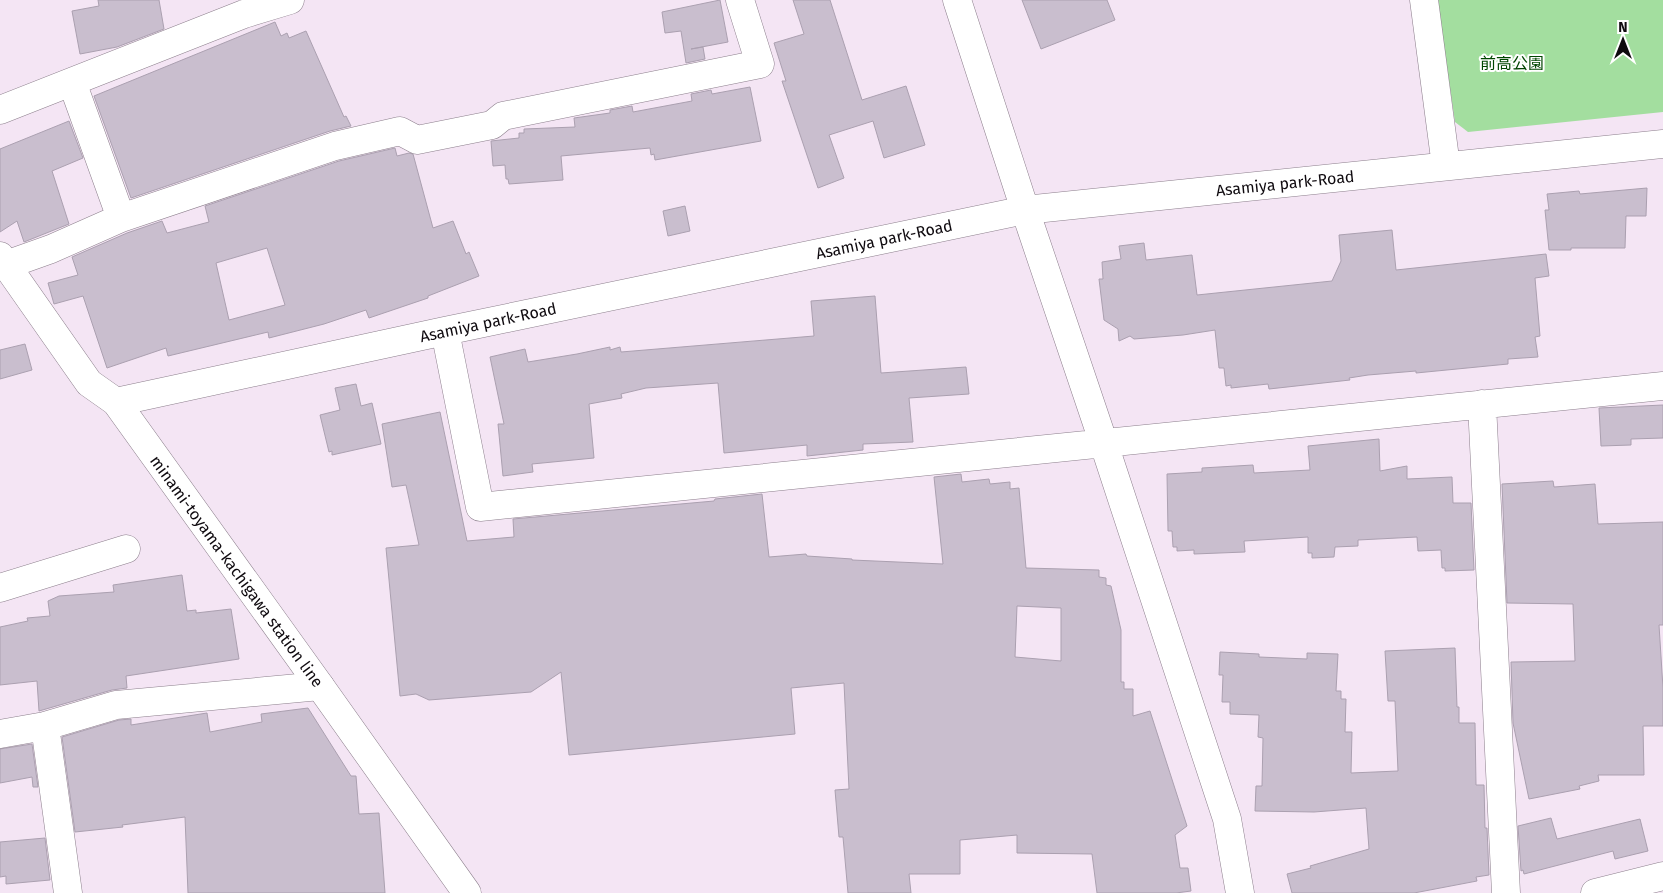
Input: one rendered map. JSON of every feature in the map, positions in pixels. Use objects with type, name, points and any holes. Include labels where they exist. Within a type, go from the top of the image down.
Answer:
[{"type":"street","points":[[0,110],[72,82],[242,7],[290,0]]},
{"type":"street","points":[[2,260],[51,249],[121,218],[335,146],[400,131],[417,140],[492,125],[503,116],[760,64],[740,0]]},
{"type":"street","points":[[957,0],[1227,819],[1240,893]]},
{"type":"street","points":[[1424,0],[1446,166]]},
{"type":"street","points":[[72,82],[121,218]]},
{"type":"street","name":"Asamiya park-Road","points":[[116,402],[1025,210],[1663,144]]},
{"type":"street","name":"minami-toyama-kachigawa station line","points":[[2,260],[89,383],[116,402],[467,893]]},
{"type":"street","points":[[446,331],[480,507],[1663,386]]},
{"type":"street","points":[[1482,404],[1506,893]]},
{"type":"street","points":[[0,588],[126,549]]},
{"type":"street","points":[[0,734],[46,726],[116,704],[320,686]]},
{"type":"street","points":[[46,726],[68,893]]},
{"type":"street","points":[[1595,893],[1663,876]]},
{"type":"green space","name":"前高公園","points":[[1437,0],[1663,0],[1663,112],[1468,132],[1455,122]]},
{"type":"building","points":[[98,0],[159,0],[164,29],[117,47],[80,54],[72,11],[99,6]]},
{"type":"building","points":[[720,0],[728,42],[691,49],[703,47],[705,59],[686,63],[681,31],[665,33],[662,12]]},
{"type":"building","points":[[793,0],[830,0],[862,100],[906,86],[925,145],[884,158],[873,121],[829,135],[844,178],[818,188],[782,81],[786,81],[774,43],[804,34]]},
{"type":"building","points":[[1022,0],[1107,0],[1115,20],[1041,49]]},
{"type":"building","points":[[275,22],[281,36],[287,33],[289,38],[306,31],[344,117],[346,116],[351,126],[330,131],[131,198],[94,96]]},
{"type":"building","points":[[750,87],[761,141],[655,160],[654,154],[651,155],[650,148],[561,156],[563,180],[509,184],[508,179],[506,179],[505,165],[493,166],[491,141],[519,138],[519,133],[524,133],[524,129],[575,127],[574,118],[610,113],[610,110],[632,106],[633,112],[692,101],[691,94],[711,90],[712,94]]},
{"type":"building","points":[[69,121],[83,158],[52,171],[69,224],[24,242],[17,221],[0,232],[0,149]]},
{"type":"building","points":[[395,148],[397,156],[413,154],[433,228],[453,221],[466,254],[469,252],[479,276],[428,296],[428,298],[369,318],[366,310],[324,324],[269,338],[268,332],[168,356],[166,348],[107,368],[83,296],[54,304],[48,283],[78,275],[72,257],[127,233],[162,221],[167,233],[209,222],[205,206],[339,161]],"holes":[[[267,248],[285,305],[229,320],[216,263]]]},
{"type":"building","points":[[1647,188],[1646,216],[1626,216],[1625,248],[1549,250],[1545,210],[1549,210],[1547,194],[1579,191],[1580,194]]},
{"type":"building","points":[[685,206],[690,231],[668,236],[663,211]]},
{"type":"building","points":[[1392,230],[1396,270],[1546,254],[1549,276],[1535,278],[1540,336],[1535,337],[1538,357],[1508,359],[1508,364],[1416,373],[1416,371],[1368,375],[1349,378],[1350,380],[1269,389],[1268,384],[1231,388],[1231,385],[1226,386],[1224,368],[1219,368],[1215,330],[1134,339],[1130,336],[1119,341],[1118,329],[1104,320],[1099,279],[1103,279],[1102,262],[1121,259],[1119,246],[1144,243],[1146,260],[1192,255],[1197,295],[1332,281],[1341,261],[1339,235]]},
{"type":"building","points":[[875,296],[881,373],[966,367],[969,394],[909,398],[913,442],[863,444],[863,450],[807,456],[807,445],[724,453],[718,383],[646,388],[621,394],[622,398],[589,404],[594,458],[532,464],[533,472],[503,476],[498,424],[504,424],[490,357],[525,349],[528,362],[610,347],[610,350],[620,347],[621,352],[814,336],[811,301]]},
{"type":"building","points":[[25,344],[32,370],[0,379],[0,350]]},
{"type":"building","points":[[356,384],[361,406],[372,403],[381,444],[332,455],[332,451],[329,452],[320,415],[340,410],[335,388]]},
{"type":"building","points":[[1663,405],[1663,438],[1631,439],[1631,445],[1601,446],[1599,408]]},
{"type":"building","points":[[440,412],[467,541],[514,537],[513,519],[714,501],[715,499],[762,494],[769,557],[806,554],[807,556],[852,560],[943,564],[934,477],[961,474],[962,482],[989,479],[990,484],[1010,482],[1010,489],[1019,488],[1026,568],[1099,570],[1099,577],[1106,578],[1106,585],[1111,586],[1121,630],[1121,682],[1124,682],[1124,689],[1133,689],[1133,716],[1150,711],[1187,826],[1175,835],[1180,868],[1188,868],[1191,891],[1176,893],[1097,893],[1092,854],[1017,853],[1017,835],[960,840],[960,874],[909,874],[911,893],[848,893],[843,837],[839,837],[835,790],[849,789],[844,683],[791,688],[795,734],[569,755],[561,672],[531,692],[429,700],[416,694],[400,696],[386,548],[419,545],[406,485],[392,487],[382,424]],"holes":[[[1017,606],[1061,608],[1061,661],[1015,657]]]},
{"type":"building","points":[[1379,439],[1380,471],[1407,466],[1407,479],[1452,477],[1453,503],[1471,503],[1474,570],[1445,571],[1445,568],[1442,568],[1441,550],[1418,551],[1417,537],[1358,540],[1358,546],[1335,547],[1334,557],[1312,558],[1312,553],[1308,553],[1308,537],[1244,541],[1245,552],[1194,554],[1194,550],[1177,551],[1177,547],[1173,547],[1172,531],[1168,531],[1167,474],[1202,472],[1202,468],[1253,465],[1254,473],[1310,470],[1308,446]]},
{"type":"building","points":[[1553,481],[1554,487],[1595,484],[1598,524],[1663,522],[1663,625],[1659,625],[1663,688],[1663,726],[1643,726],[1644,775],[1598,775],[1599,781],[1579,786],[1580,789],[1529,799],[1513,723],[1511,662],[1575,661],[1573,604],[1507,603],[1502,484]]},
{"type":"building","points":[[182,575],[187,611],[196,610],[196,613],[231,609],[239,659],[126,676],[127,688],[112,690],[39,711],[37,681],[0,685],[0,627],[28,621],[27,618],[50,616],[48,601],[59,596],[114,592],[113,585]]},
{"type":"building","points":[[1455,648],[1459,723],[1475,723],[1476,785],[1484,785],[1489,875],[1476,877],[1477,881],[1414,893],[1292,893],[1287,874],[1369,849],[1366,808],[1314,812],[1255,811],[1256,786],[1262,786],[1263,738],[1258,737],[1259,715],[1230,714],[1230,702],[1222,702],[1223,675],[1219,675],[1220,652],[1259,654],[1259,657],[1307,659],[1307,653],[1338,654],[1336,691],[1341,691],[1341,699],[1346,699],[1345,732],[1352,732],[1351,773],[1398,771],[1395,701],[1388,701],[1385,651]]},
{"type":"building","points":[[308,708],[351,776],[356,776],[359,814],[379,813],[385,893],[188,893],[185,817],[122,825],[123,827],[75,832],[62,737],[119,720],[131,719],[131,725],[207,713],[210,732],[262,722],[261,714]]},
{"type":"building","points":[[32,744],[38,787],[33,787],[32,777],[0,783],[0,749]]},
{"type":"building","points":[[1551,818],[1557,839],[1640,819],[1648,851],[1615,859],[1613,851],[1524,874],[1523,870],[1521,871],[1518,826]]},
{"type":"building","points":[[45,838],[50,880],[6,884],[6,876],[0,877],[0,842]]}]
